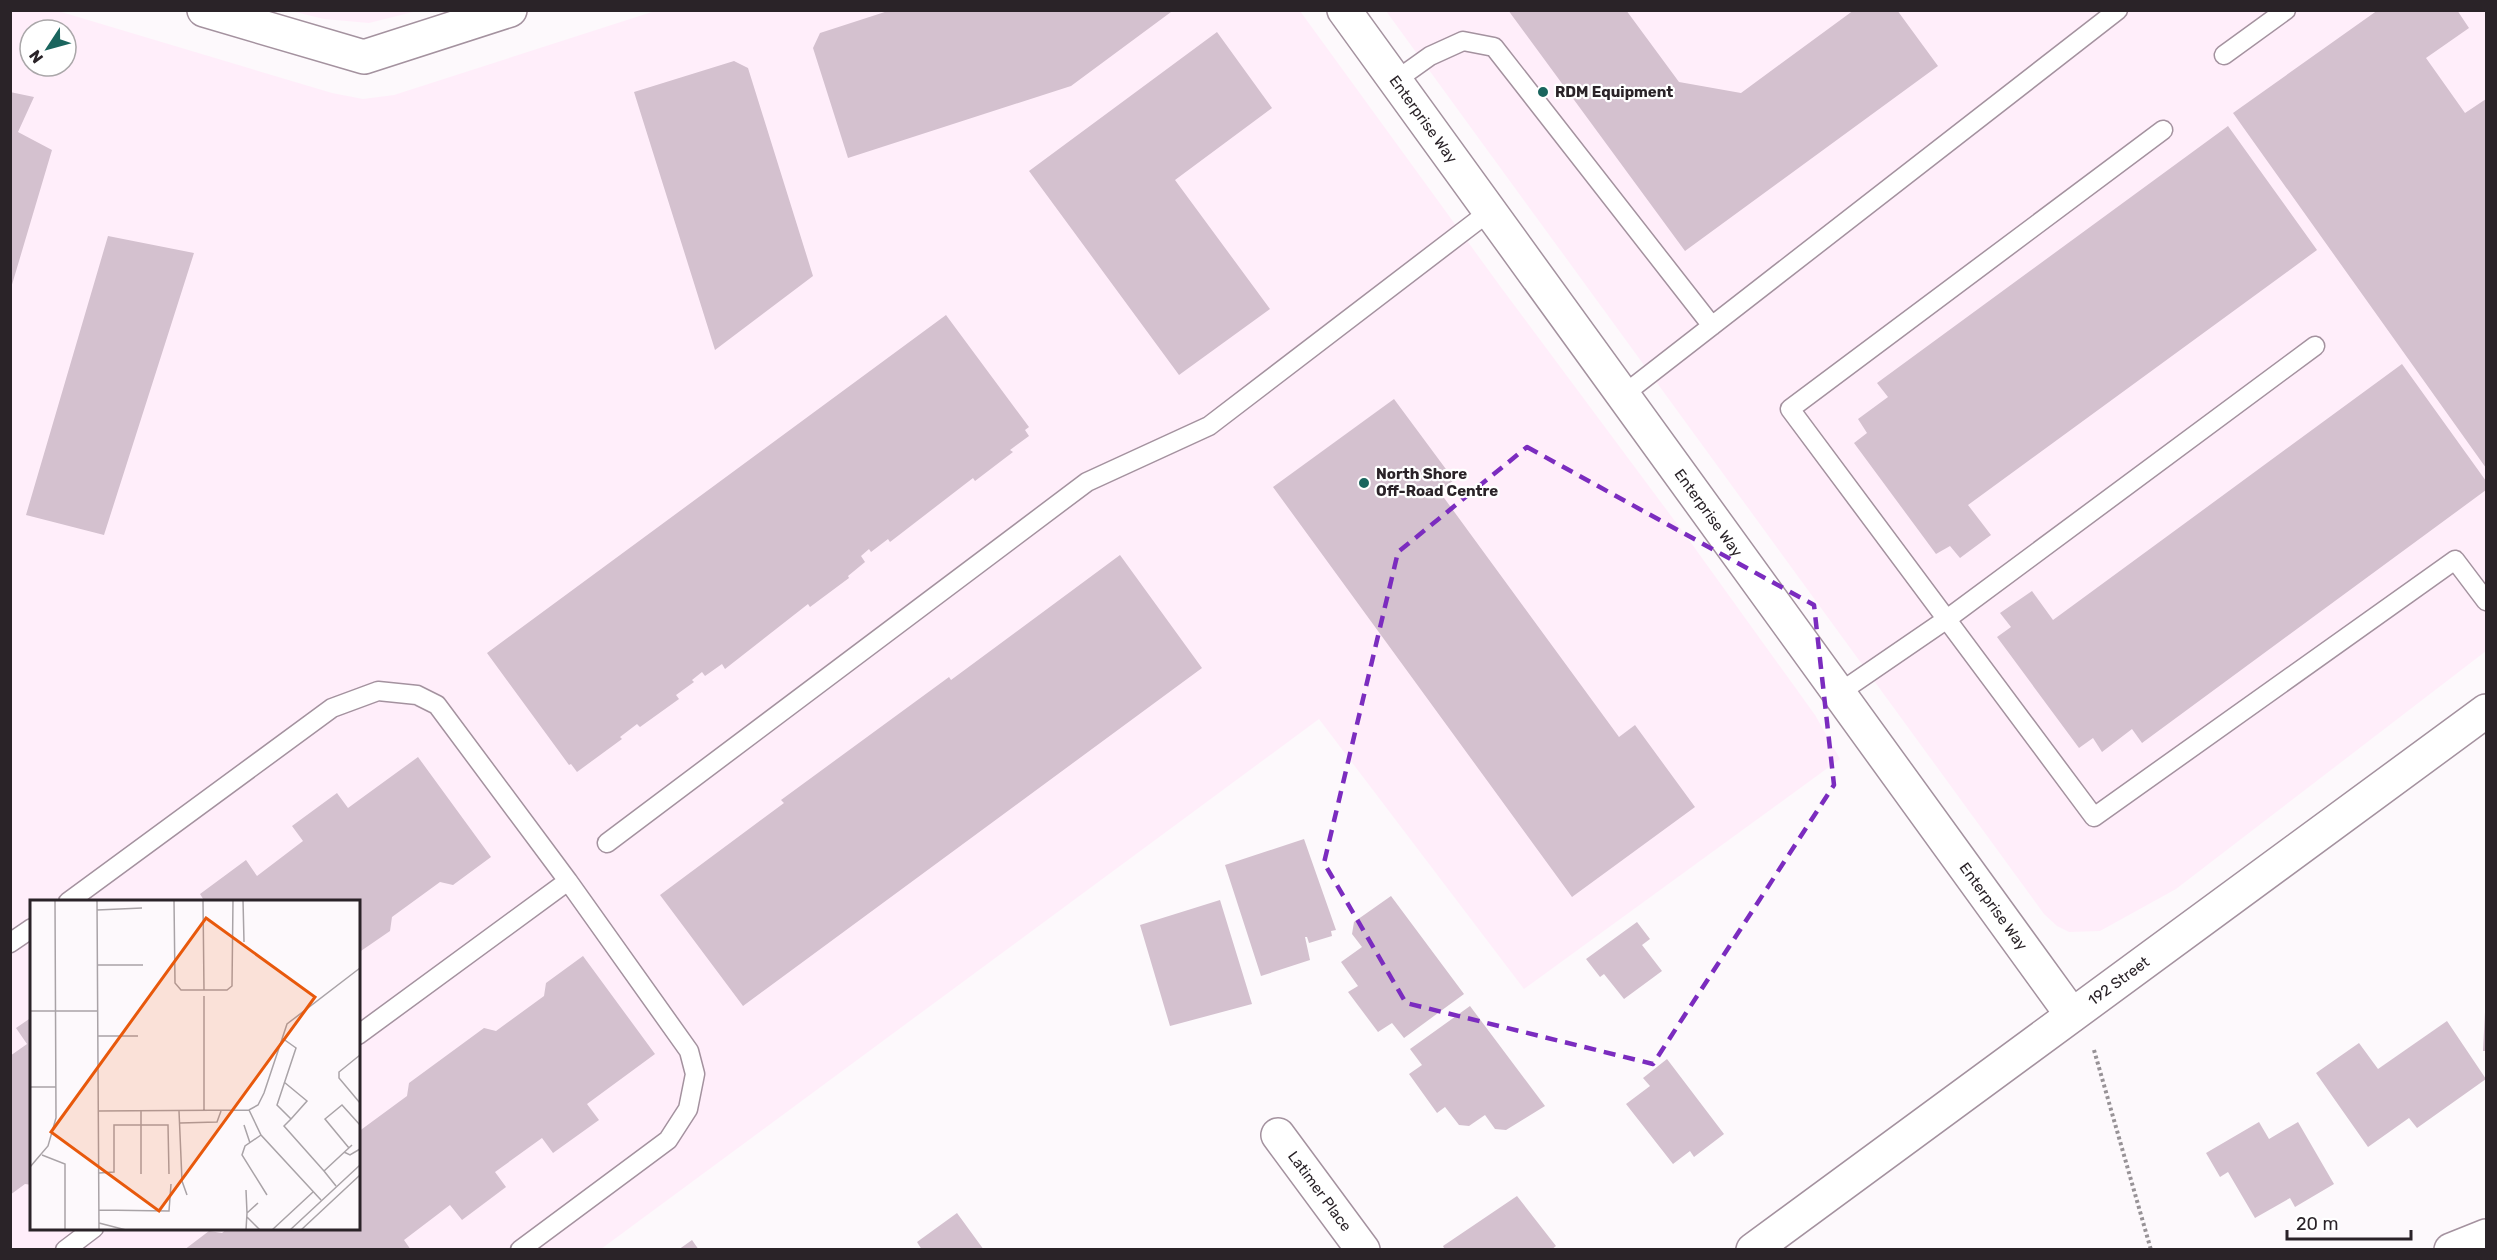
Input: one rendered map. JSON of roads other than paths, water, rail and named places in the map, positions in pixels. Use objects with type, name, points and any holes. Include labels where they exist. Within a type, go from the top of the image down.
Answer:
[{"type":"street","points":[[204,10],[364,57],[499,12]]},
{"type":"street","name":"Enterprise Way","points":[[1344,10],[2072,1015]]},
{"type":"street","name":"192 Street","points":[[1753,1250],[2487,711]]},
{"type":"street","name":"Latimer Place","points":[[1278,1135],[1363,1250]]},
{"type":"street","points":[[2451,1250],[2487,1236]]},
{"type":"lane","points":[[1623,395],[2118,10]]},
{"type":"lane","points":[[2224,55],[2286,10]]},
{"type":"lane","points":[[1395,81],[1430,56],[1463,41],[1494,46],[1712,326]]},
{"type":"lane","points":[[2163,130],[1791,409],[2094,818],[2455,560],[2487,601]]},
{"type":"lane","points":[[607,843],[1087,482],[1209,426],[1490,211]]},
{"type":"lane","points":[[1839,693],[1947,619],[2315,346]]},
{"type":"lane","points":[[71,900],[332,708],[378,691],[417,695],[437,705],[568,881],[688,1052],[695,1074],[688,1109],[668,1140],[520,1250]]},
{"type":"lane","points":[[360,1034],[568,881]]},
{"type":"lane","points":[[10,943],[30,929]]},
{"type":"lane","points":[[65,1250],[91,1230]]},
{"type":"place","name":"RDM Equipment","points":[[1543,92]]},
{"type":"place","name":"North Shore Off-Road Centre","points":[[1364,483]]}]
